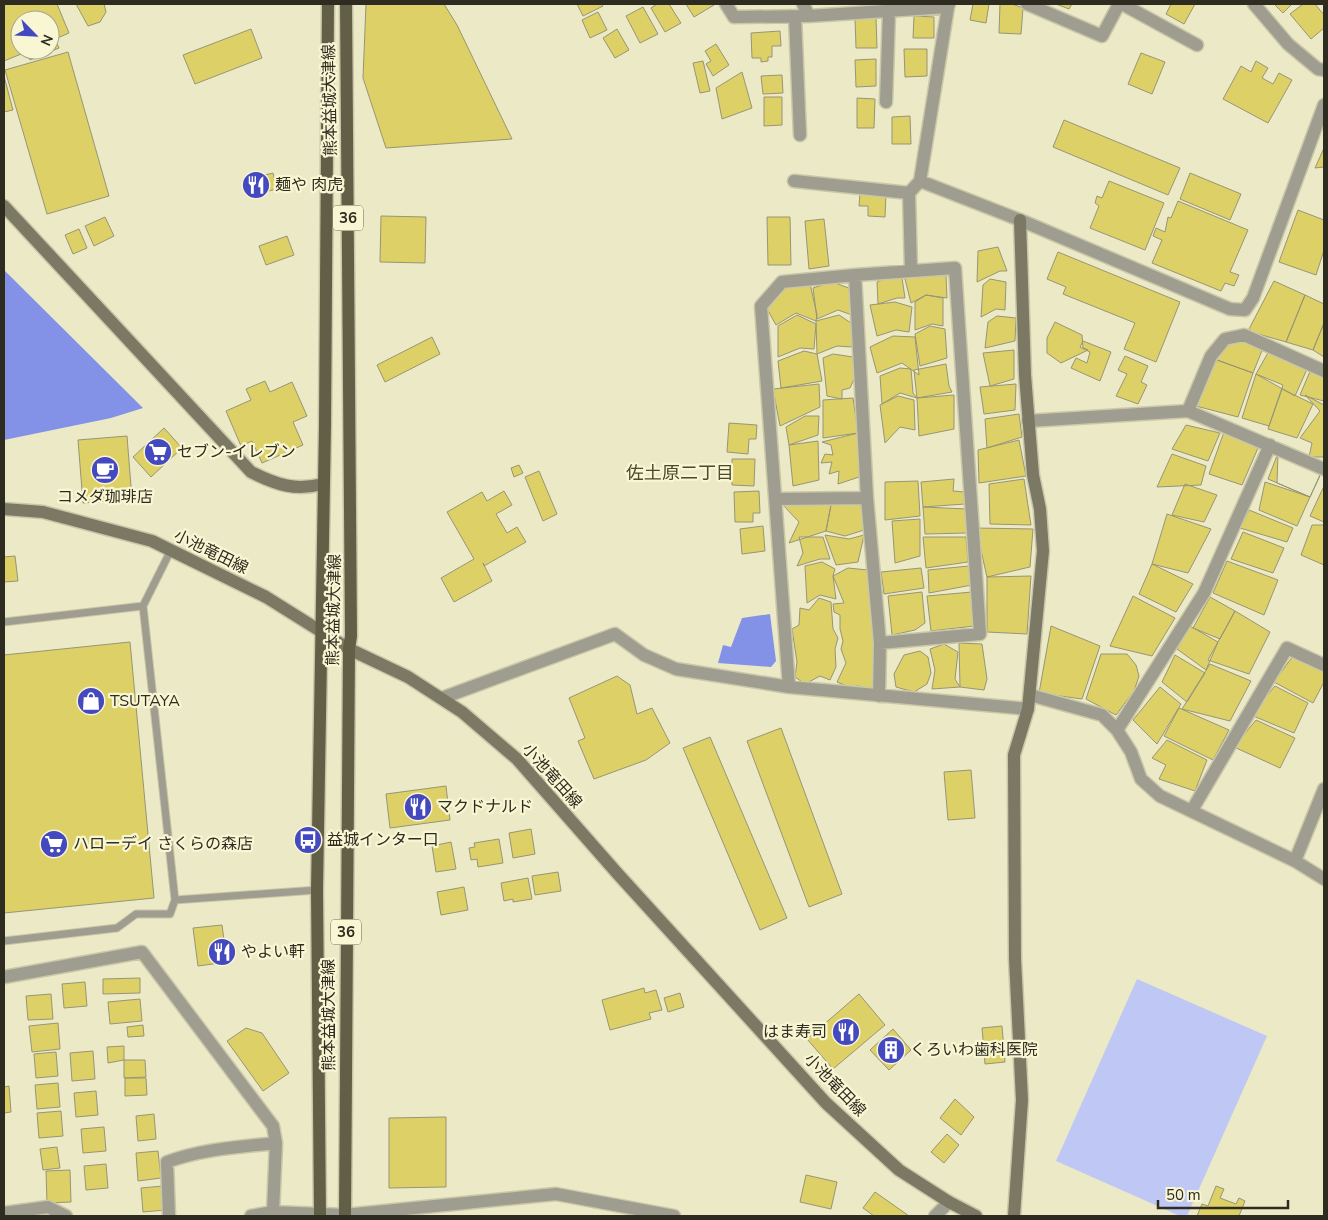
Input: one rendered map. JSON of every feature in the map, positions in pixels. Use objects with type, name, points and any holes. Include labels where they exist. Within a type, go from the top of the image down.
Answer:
[{"type":"main road","name":"熊本益城大津線","points":[[320,1215],[317,890],[324,484],[328,4]]},
{"type":"main road","name":"熊本益城大津線","points":[[345,1215],[349,649],[351,636],[346,4]]},
{"type":"street","points":[[726,4],[734,17],[795,17],[862,8],[889,12],[949,6],[920,181],[909,193],[912,270]]},
{"type":"street","points":[[803,4],[809,16]]},
{"type":"street","points":[[1027,4],[1043,7],[1102,36],[1120,4],[1197,45]]},
{"type":"street","points":[[1254,4],[1288,44],[1318,69],[1324,70]]},
{"type":"street","points":[[886,102],[889,12]]},
{"type":"street","points":[[795,17],[800,135]]},
{"type":"street","points":[[920,181],[1020,220],[1230,309],[1245,310],[1253,298],[1324,105]]},
{"type":"street","points":[[794,181],[909,193]]},
{"type":"street","points":[[4,206],[251,472],[274,483],[305,488],[324,484]]},
{"type":"street","points":[[1014,1216],[1022,1100],[1015,959],[1014,755],[1028,709],[1030,695],[1043,551],[1040,510],[1033,475],[1028,421],[1020,220]]},
{"type":"street","points":[[789,687],[760,306],[782,282],[955,268],[980,634],[880,642]]},
{"type":"street","points":[[855,276],[867,498],[880,642],[879,696]]},
{"type":"street","points":[[1188,410],[1211,356],[1225,339],[1244,335],[1324,371]]},
{"type":"street","points":[[1028,421],[1188,410],[1324,469]]},
{"type":"street","points":[[1117,730],[1204,593],[1270,445]]},
{"type":"street","points":[[776,499],[867,498]]},
{"type":"street","name":"小池竜田線","points":[[4,509],[43,512],[152,541],[266,597],[349,649],[408,677],[462,712],[517,759],[623,880],[826,1103],[899,1170],[949,1202],[976,1216]]},
{"type":"street","points":[[442,698],[615,634],[644,655],[676,669],[789,687],[1028,709]]},
{"type":"street","points":[[1192,810],[1287,648],[1324,665]]},
{"type":"street","points":[[1030,695],[1102,715],[1117,730],[1131,752],[1142,779],[1160,796],[1295,861],[1324,878]]},
{"type":"street","points":[[1295,861],[1324,789]]},
{"type":"street","points":[[4,977],[142,952],[273,1126],[276,1143],[273,1212]]},
{"type":"street","points":[[169,1216],[167,1162],[185,1155],[218,1149],[276,1143]]},
{"type":"street","points":[[251,1216],[273,1212],[345,1215],[428,1211],[556,1194],[674,1216]]},
{"type":"street","points":[[935,1216],[949,1202]]},
{"type":"street","points":[[4,1213],[48,1207],[66,1216]]},
{"type":"lane","points":[[4,941],[117,928],[136,914],[170,914],[175,900],[143,606],[171,550]]},
{"type":"lane","points":[[4,622],[143,606]]},
{"type":"lane","points":[[175,900],[317,890]]},
{"type":"shaded area","points":[[1137,979],[1267,1036],[1187,1216],[1180,1216],[1056,1161]]},
{"type":"water","points":[[4,270],[143,408],[111,418],[4,440]]},
{"type":"water","points":[[770,614],[776,661],[771,667],[718,663],[723,645],[731,647],[742,618]]},
{"type":"building","points":[[4,4],[57,4],[59,10],[10,10],[10,59],[4,61]]},
{"type":"building","points":[[76,4],[104,4],[106,12],[100,22],[88,26]]},
{"type":"building","points":[[366,4],[444,4],[457,25],[512,139],[386,148],[363,78]]},
{"type":"building","points":[[577,4],[602,4],[603,6],[583,16]]},
{"type":"building","points":[[657,4],[669,4],[681,23],[665,32],[651,8]]},
{"type":"building","points":[[686,4],[713,4],[714,5],[694,17]]},
{"type":"building","points":[[973,4],[989,4],[986,23],[970,20]]},
{"type":"building","points":[[1000,4],[1012,4],[1023,8],[1021,34],[999,33]]},
{"type":"building","points":[[1056,4],[1072,4],[1069,9]]},
{"type":"building","points":[[1171,4],[1195,4],[1184,24],[1166,14]]},
{"type":"building","points":[[1274,4],[1292,4],[1283,13]]},
{"type":"building","points":[[1303,4],[1315,4],[1324,15],[1324,28],[1311,39],[1290,14]]},
{"type":"building","points":[[643,7],[658,34],[640,43],[626,16]]},
{"type":"building","points":[[60,11],[69,33],[60,37]]},
{"type":"building","points":[[598,12],[607,30],[590,38],[582,20]]},
{"type":"building","points":[[914,16],[934,17],[934,38],[913,38]]},
{"type":"building","points":[[855,18],[876,18],[877,48],[856,48]]},
{"type":"building","points":[[251,29],[262,58],[195,84],[183,55]]},
{"type":"building","points":[[617,29],[629,50],[615,58],[603,38]]},
{"type":"building","points":[[780,31],[781,46],[772,46],[772,57],[768,57],[768,61],[761,62],[761,58],[752,58],[751,33]]},
{"type":"building","points":[[716,44],[729,65],[713,76],[706,64],[711,61],[705,51]]},
{"type":"building","points":[[904,49],[927,49],[927,76],[905,77]]},
{"type":"building","points":[[68,52],[109,196],[47,214],[5,70],[40,60],[60,60],[60,54]]},
{"type":"building","points":[[1141,53],[1165,62],[1152,94],[1128,84]]},
{"type":"building","points":[[876,59],[876,86],[856,87],[855,60]]},
{"type":"building","points":[[703,61],[710,91],[700,93],[693,63]]},
{"type":"building","points":[[1256,61],[1268,68],[1262,78],[1273,84],[1279,73],[1292,80],[1268,123],[1223,99],[1241,66],[1251,72]]},
{"type":"building","points":[[742,72],[752,108],[722,119],[716,88]]},
{"type":"building","points":[[782,75],[783,93],[763,94],[761,76]]},
{"type":"building","points":[[4,76],[13,110],[4,112]]},
{"type":"building","points":[[764,97],[782,97],[782,125],[764,126]]},
{"type":"building","points":[[857,98],[875,99],[874,128],[857,128]]},
{"type":"building","points":[[910,116],[911,144],[892,144],[892,117]]},
{"type":"building","points":[[1064,120],[1180,168],[1168,195],[1053,147]]},
{"type":"building","points":[[1324,148],[1324,167],[1315,168]]},
{"type":"building","points":[[273,173],[277,189],[248,196],[244,180]]},
{"type":"building","points":[[1190,173],[1241,194],[1230,220],[1180,199]]},
{"type":"building","points":[[1109,181],[1164,203],[1145,250],[1090,228],[1099,206],[1095,203],[1097,196],[1102,198]]},
{"type":"building","points":[[860,193],[886,194],[885,217],[868,216],[868,206],[859,206]]},
{"type":"building","points":[[1178,201],[1248,230],[1230,272],[1239,275],[1234,286],[1225,283],[1221,291],[1152,263],[1162,240],[1153,236],[1156,228],[1165,232],[1168,217],[1171,218]]},
{"type":"building","points":[[1298,210],[1324,220],[1324,250],[1316,275],[1279,262]]},
{"type":"building","points":[[381,216],[426,217],[425,263],[380,262]]},
{"type":"building","points":[[105,217],[114,236],[94,246],[85,226]]},
{"type":"building","points":[[767,217],[790,217],[791,265],[768,265]]},
{"type":"building","points":[[824,219],[829,266],[809,269],[805,221]]},
{"type":"building","points":[[79,229],[87,248],[73,254],[65,235]]},
{"type":"building","points":[[287,236],[294,255],[266,265],[259,246]]},
{"type":"building","points":[[998,247],[1007,271],[1000,271],[977,282],[978,251]]},
{"type":"building","points":[[1058,252],[1180,302],[1156,362],[1124,349],[1135,323],[1063,294],[1066,287],[1047,279]]},
{"type":"building","points":[[924,269],[946,275],[947,298],[926,295],[911,303],[905,279]]},
{"type":"building","points":[[891,275],[902,278],[905,298],[897,298],[878,304],[877,282]]},
{"type":"building","points":[[809,279],[817,315],[816,321],[796,313],[776,325],[766,307],[787,286]]},
{"type":"building","points":[[990,279],[1006,282],[1005,310],[996,309],[981,317],[983,285]]},
{"type":"building","points":[[1274,281],[1305,295],[1286,342],[1248,331]]},
{"type":"building","points":[[832,282],[849,288],[852,315],[838,310],[817,319],[813,288]]},
{"type":"building","points":[[926,295],[943,298],[943,326],[932,324],[915,330],[915,302]]},
{"type":"building","points":[[1305,295],[1324,304],[1324,323],[1313,350],[1286,342]]},
{"type":"building","points":[[895,302],[912,307],[909,332],[896,330],[877,336],[870,305]]},
{"type":"building","points":[[797,315],[816,324],[814,349],[800,348],[778,357],[778,326]]},
{"type":"building","points":[[839,315],[851,323],[852,347],[837,346],[817,354],[816,321]]},
{"type":"building","points":[[997,316],[1016,318],[1015,341],[985,348],[988,322]]},
{"type":"building","points":[[1055,322],[1082,335],[1083,348],[1088,350],[1061,363],[1047,353],[1047,338]]},
{"type":"building","points":[[1324,323],[1324,357],[1313,350]]},
{"type":"building","points":[[930,326],[945,329],[947,358],[920,366],[915,334]]},
{"type":"building","points":[[893,336],[915,337],[919,375],[902,363],[877,373],[870,347]]},
{"type":"building","points":[[432,337],[440,354],[385,382],[377,365]]},
{"type":"building","points":[[1228,338],[1245,340],[1263,348],[1253,373],[1217,360]]},
{"type":"building","points":[[1083,341],[1111,352],[1100,381],[1071,368],[1076,358],[1087,363],[1090,352],[1080,347]]},
{"type":"building","points":[[1014,350],[1014,379],[990,386],[983,353]]},
{"type":"building","points":[[804,351],[817,354],[822,381],[781,388],[778,361]]},
{"type":"building","points":[[1269,351],[1308,367],[1295,396],[1256,374]]},
{"type":"building","points":[[833,354],[853,357],[854,379],[850,388],[842,390],[842,399],[827,396],[823,358]]},
{"type":"building","points":[[1125,356],[1148,366],[1141,382],[1147,385],[1138,404],[1116,396],[1127,374],[1118,370]]},
{"type":"building","points":[[1217,360],[1253,373],[1238,417],[1196,406]]},
{"type":"building","points":[[946,364],[949,386],[952,392],[917,398],[914,370]]},
{"type":"building","points":[[900,368],[911,369],[913,393],[917,398],[900,393],[882,404],[880,376]]},
{"type":"building","points":[[1311,369],[1324,373],[1324,401],[1300,395]]},
{"type":"building","points":[[1256,374],[1283,385],[1269,426],[1242,418]]},
{"type":"building","points":[[265,381],[270,392],[292,382],[307,416],[293,422],[303,445],[262,463],[252,441],[241,446],[226,411],[251,400],[246,389]]},
{"type":"building","points":[[819,384],[820,407],[780,426],[773,389]]},
{"type":"building","points":[[1016,384],[1015,410],[984,414],[980,387]]},
{"type":"building","points":[[1282,389],[1313,404],[1297,438],[1268,429]]},
{"type":"building","points":[[954,395],[954,429],[919,436],[917,398]]},
{"type":"building","points":[[1305,395],[1324,405],[1324,457],[1309,457],[1312,443],[1300,438],[1320,411]]},
{"type":"building","points":[[898,396],[914,400],[915,430],[900,427],[885,443],[880,405]]},
{"type":"building","points":[[853,398],[858,433],[823,438],[823,400]]},
{"type":"building","points":[[1019,414],[1022,437],[987,448],[985,419]]},
{"type":"building","points":[[805,416],[819,416],[818,435],[789,445],[786,427]]},
{"type":"building","points":[[729,423],[757,425],[756,439],[749,439],[748,454],[727,452]]},
{"type":"building","points":[[1186,425],[1220,433],[1208,461],[1172,449]]},
{"type":"building","name":"セブン-イレブン","points":[[164,428],[182,448],[151,477],[133,457]]},
{"type":"building","points":[[1224,432],[1258,448],[1242,485],[1209,474]]},
{"type":"building","points":[[858,433],[859,477],[838,484],[839,471],[829,474],[832,462],[821,463],[825,454],[833,455],[831,445],[822,442]]},
{"type":"building","name":"コメダ珈琲店","points":[[127,436],[132,499],[83,503],[78,440]]},
{"type":"building","points":[[1019,440],[1026,476],[979,483],[978,450]]},
{"type":"building","points":[[818,441],[819,480],[793,486],[789,445]]},
{"type":"building","points":[[1278,453],[1320,475],[1310,497],[1268,479]]},
{"type":"building","points":[[1278,453],[1323,469],[1310,497],[1277,483]]},
{"type":"building","points":[[1172,454],[1206,466],[1201,485],[1157,487]]},
{"type":"building","points":[[732,459],[755,459],[754,486],[732,485]]},
{"type":"building","points":[[519,465],[523,473],[514,477],[511,468]]},
{"type":"building","points":[[539,471],[557,514],[543,521],[525,477]]},
{"type":"building","points":[[954,479],[953,491],[965,492],[965,504],[923,507],[921,482]]},
{"type":"building","points":[[1024,479],[1031,525],[990,524],[989,484]]},
{"type":"building","points":[[918,481],[920,516],[885,520],[885,482]]},
{"type":"building","points":[[1265,482],[1310,497],[1297,526],[1259,510]]},
{"type":"building","points":[[1185,484],[1217,495],[1204,522],[1172,515]]},
{"type":"building","points":[[1324,486],[1324,522],[1310,516]]},
{"type":"building","points":[[504,491],[512,505],[496,514],[507,533],[517,527],[526,542],[484,566],[492,581],[454,602],[441,578],[474,559],[447,512],[482,492],[487,501]]},
{"type":"building","points":[[759,491],[760,513],[753,513],[753,522],[735,522],[734,492]]},
{"type":"building","points":[[840,501],[861,505],[864,530],[845,536],[826,531],[831,505]]},
{"type":"building","points":[[800,503],[831,505],[826,531],[789,543],[799,522],[783,505]]},
{"type":"building","points":[[923,507],[967,509],[967,533],[925,534]]},
{"type":"building","points":[[1249,510],[1293,528],[1287,542],[1240,528]]},
{"type":"building","points":[[1167,514],[1211,529],[1188,573],[1152,564]]},
{"type":"building","points":[[920,519],[920,556],[895,563],[892,521]]},
{"type":"building","points":[[1312,525],[1324,525],[1324,565],[1301,555]]},
{"type":"building","points":[[763,526],[765,551],[742,554],[740,529]]},
{"type":"building","points":[[976,528],[1033,529],[1030,567],[987,577]]},
{"type":"building","points":[[1243,532],[1284,548],[1273,573],[1231,559]]},
{"type":"building","points":[[825,535],[849,539],[864,535],[858,562],[836,565]]},
{"type":"building","points":[[799,537],[823,537],[830,559],[820,559],[797,566],[803,553]]},
{"type":"building","points":[[923,537],[966,537],[968,562],[926,568]]},
{"type":"building","points":[[15,556],[18,581],[4,582],[4,557]]},
{"type":"building","points":[[1227,561],[1278,580],[1264,615],[1213,593]]},
{"type":"building","points":[[822,562],[835,569],[833,576],[836,599],[820,595],[807,603],[805,566]]},
{"type":"building","points":[[1152,564],[1193,584],[1176,612],[1139,594]]},
{"type":"building","points":[[969,566],[972,585],[929,593],[928,570]]},
{"type":"building","points":[[848,568],[868,570],[876,687],[870,689],[858,686],[849,687],[837,682],[846,663],[841,649],[843,641],[840,629],[840,615],[834,612],[833,604],[844,603],[833,576]]},
{"type":"building","points":[[921,568],[924,588],[884,594],[881,572]]},
{"type":"building","points":[[1031,576],[1027,634],[987,632],[987,577]]},
{"type":"building","points":[[922,592],[925,623],[915,630],[892,635],[888,596]]},
{"type":"building","points":[[972,592],[974,626],[931,631],[927,596]]},
{"type":"building","points":[[1133,596],[1175,618],[1152,656],[1110,646]]},
{"type":"building","points":[[1210,597],[1235,611],[1220,639],[1193,628]]},
{"type":"building","points":[[819,598],[831,602],[833,629],[838,638],[835,649],[836,667],[830,680],[820,676],[805,684],[795,677],[797,662],[792,629],[799,625],[800,608],[809,610]]},
{"type":"building","points":[[1235,611],[1270,632],[1249,674],[1208,660]]},
{"type":"building","points":[[1051,626],[1100,646],[1082,699],[1039,693]]},
{"type":"building","points":[[1190,626],[1218,642],[1206,670],[1177,649]]},
{"type":"building","points":[[130,642],[154,898],[4,913],[4,655]]},
{"type":"building","points":[[959,643],[982,644],[987,679],[984,690],[960,687]]},
{"type":"building","points":[[944,644],[958,652],[955,679],[960,687],[932,689],[935,670],[930,649]]},
{"type":"building","points":[[920,651],[928,657],[931,673],[927,684],[914,692],[896,687],[894,674],[904,655]]},
{"type":"building","points":[[1101,654],[1127,654],[1136,665],[1139,676],[1134,691],[1116,715],[1086,699]]},
{"type":"building","points":[[1175,655],[1205,673],[1187,702],[1162,682]]},
{"type":"building","points":[[1293,656],[1324,670],[1324,682],[1313,703],[1274,682]]},
{"type":"building","points":[[1210,664],[1251,681],[1230,721],[1182,709]]},
{"type":"building","points":[[617,676],[630,685],[637,714],[652,708],[670,743],[646,760],[594,779],[578,741],[585,738],[569,698]]},
{"type":"building","points":[[1275,686],[1308,703],[1294,733],[1251,715]]},
{"type":"building","points":[[1160,687],[1181,704],[1157,744],[1133,720]]},
{"type":"building","points":[[1179,708],[1229,730],[1213,760],[1164,736]]},
{"type":"building","points":[[1256,720],[1295,738],[1280,768],[1234,747]]},
{"type":"building","points":[[781,728],[842,894],[809,907],[747,741]]},
{"type":"building","points":[[710,737],[787,918],[760,930],[683,748]]},
{"type":"building","points":[[1167,740],[1207,760],[1195,791],[1159,779],[1166,765],[1152,758]]},
{"type":"building","points":[[971,770],[975,818],[948,820],[944,772]]},
{"type":"building","name":"マクドナルド","points":[[446,786],[450,820],[390,828],[386,794]]},
{"type":"building","points":[[531,829],[535,854],[513,858],[509,833]]},
{"type":"building","points":[[499,839],[503,863],[478,867],[477,859],[471,860],[469,848],[475,847],[474,843]]},
{"type":"building","points":[[451,842],[456,869],[436,872],[432,846]]},
{"type":"building","points":[[558,872],[561,891],[535,895],[532,876]]},
{"type":"building","points":[[528,878],[532,899],[513,902],[513,899],[504,901],[501,883]]},
{"type":"building","points":[[464,887],[468,910],[441,915],[437,892]]},
{"type":"building","points":[[222,925],[227,962],[198,966],[193,928]]},
{"type":"building","points":[[140,978],[140,993],[103,994],[103,979]]},
{"type":"building","points":[[85,982],[87,1006],[64,1008],[62,984]]},
{"type":"building","points":[[644,988],[645,993],[656,990],[662,1010],[649,1013],[651,1019],[610,1030],[602,1000]]},
{"type":"building","points":[[680,993],[684,1007],[668,1012],[664,998]]},
{"type":"building","points":[[51,994],[53,1019],[28,1020],[26,996]]},
{"type":"building","name":"はま寿司","points":[[859,994],[885,1025],[833,1069],[807,1039]]},
{"type":"building","points":[[140,999],[142,1021],[110,1024],[108,1002]]},
{"type":"building","points":[[58,1023],[60,1049],[32,1052],[29,1026]]},
{"type":"building","points":[[143,1025],[144,1036],[128,1037],[127,1027]]},
{"type":"building","points":[[1002,1026],[1005,1062],[985,1064],[982,1028]]},
{"type":"building","points":[[246,1028],[262,1033],[289,1073],[263,1091],[227,1041]]},
{"type":"building","name":"くろいわ歯科医院","points":[[893,1029],[911,1050],[889,1070],[870,1050]]},
{"type":"building","points":[[124,1046],[124,1060],[108,1063],[107,1047]]},
{"type":"building","points":[[93,1051],[95,1079],[72,1081],[70,1053]]},
{"type":"building","points":[[56,1052],[58,1076],[36,1078],[34,1054]]},
{"type":"building","points":[[124,1060],[145,1060],[146,1077],[124,1078]]},
{"type":"building","points":[[125,1078],[146,1078],[147,1095],[125,1096]]},
{"type":"building","points":[[58,1083],[60,1107],[37,1109],[35,1085]]},
{"type":"building","points":[[9,1086],[11,1112],[4,1113],[4,1087]]},
{"type":"building","points":[[96,1091],[98,1115],[76,1117],[74,1093]]},
{"type":"building","points":[[955,1099],[974,1117],[961,1135],[940,1118]]},
{"type":"building","points":[[61,1111],[63,1136],[39,1138],[37,1113]]},
{"type":"building","points":[[154,1114],[156,1139],[138,1141],[136,1116]]},
{"type":"building","points":[[446,1117],[446,1187],[389,1188],[389,1118]]},
{"type":"building","points":[[104,1127],[106,1151],[83,1153],[81,1129]]},
{"type":"building","points":[[947,1134],[959,1145],[944,1163],[931,1152]]},
{"type":"building","points":[[57,1147],[60,1168],[43,1170],[40,1149]]},
{"type":"building","points":[[158,1151],[161,1178],[138,1181],[136,1153]]},
{"type":"building","points":[[106,1164],[108,1188],[86,1190],[84,1166]]},
{"type":"building","points":[[70,1170],[71,1202],[47,1203],[46,1171]]},
{"type":"building","points":[[806,1175],[837,1182],[831,1209],[800,1202]]},
{"type":"building","points":[[163,1186],[165,1210],[143,1212],[141,1188]]},
{"type":"building","points":[[1216,1186],[1224,1189],[1220,1198],[1236,1204],[1239,1198],[1245,1201],[1239,1216],[1197,1216],[1202,1204],[1208,1206]]},
{"type":"building","points":[[875,1192],[909,1216],[874,1216],[863,1208]]},
{"type":"place","name":"麺や 肉虎","points":[[256,185]]},
{"type":"place","name":"セブン-イレブン","points":[[158,452]]},
{"type":"place","name":"コメダ珈琲店","points":[[105,470]]},
{"type":"place","name":"TSUTAYA","points":[[91,701]]},
{"type":"place","name":"マクドナルド","points":[[418,807]]},
{"type":"place","name":"益城インター口","points":[[308,840]]},
{"type":"place","name":"ハローデイ さくらの森店","points":[[54,844]]},
{"type":"place","name":"やよい軒","points":[[222,952]]},
{"type":"place","name":"はま寿司","points":[[846,1032]]},
{"type":"place","name":"くろいわ歯科医院","points":[[891,1050]]},
{"type":"district","name":"佐土原二丁目","points":[[680,473]]}]
